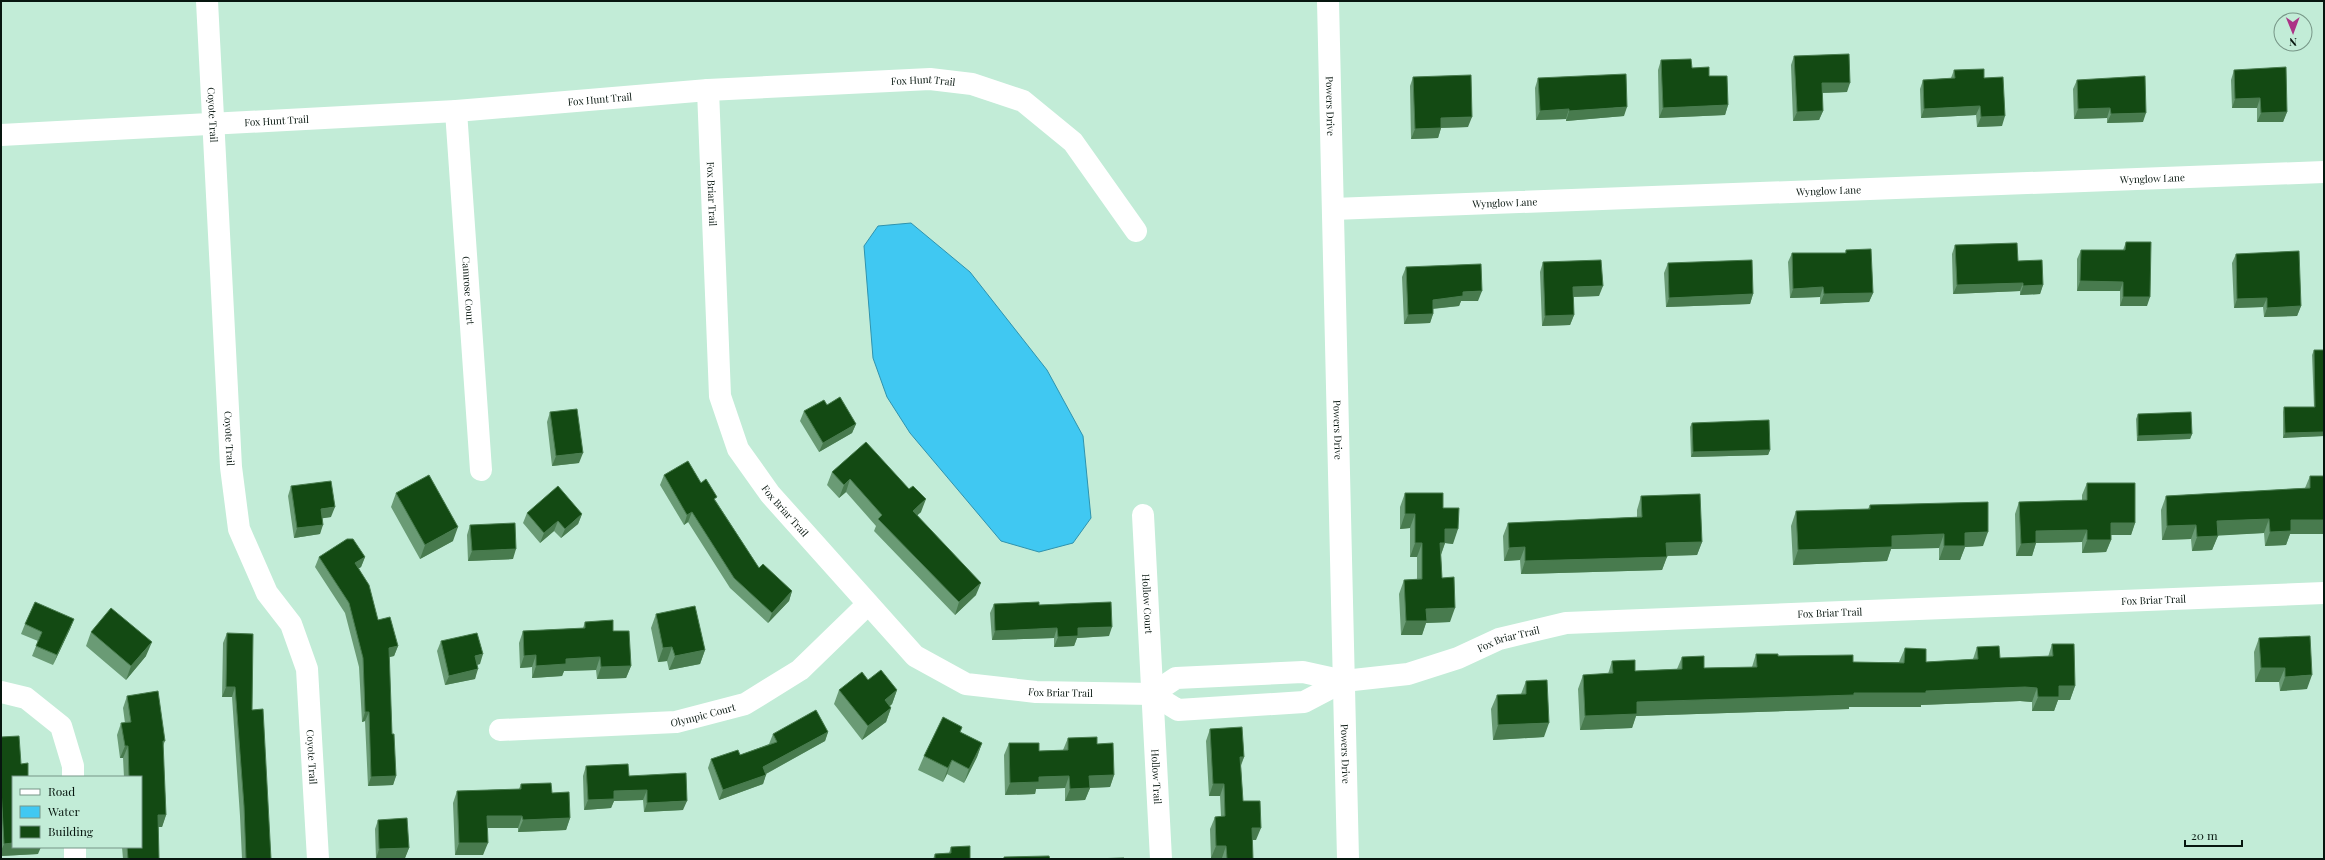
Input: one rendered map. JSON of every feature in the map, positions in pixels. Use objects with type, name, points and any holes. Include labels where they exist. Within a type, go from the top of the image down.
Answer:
[{"type":"street","name":"Coyote Trail","points":[[207,1],[231,467],[239,529],[267,593],[291,624],[307,670],[318,859]]},
{"type":"street","name":"Powers Drive","points":[[1328,1],[1348,859]]},
{"type":"street","name":"Fox Hunt Trail","points":[[1,135],[456,111],[708,90],[930,79],[972,84],[1023,101],[1073,142],[1136,231]]},
{"type":"street","name":"Fox Briar Trail","points":[[708,90],[720,396],[738,449],[770,494],[915,656],[966,684],[1036,692],[1152,694],[1178,710],[1304,702],[1344,681]]},
{"type":"street","name":"Camrose Court","points":[[456,111],[481,470]]},
{"type":"street","name":"Wynglow Lane","points":[[1333,209],[2324,172]]},
{"type":"street","name":"Hollow Court","points":[[1143,515],[1152,694]]},
{"type":"street","name":"Fox Briar Trail","points":[[1152,694],[1176,678],[1303,672],[1344,681],[1408,674],[1458,658],[1499,638],[1566,623],[2324,594]]},
{"type":"street","name":"Olympic Court","points":[[500,730],[676,722],[745,704],[800,670],[868,604]]},
{"type":"street","points":[[1,692],[26,698],[61,726],[73,766],[73,776]]},
{"type":"street","name":"Hollow Trail","points":[[1152,694],[1161,859]]},
{"type":"street","points":[[75,848],[75,859]]},
{"type":"water","points":[[911,223],[970,272],[1047,370],[1083,436],[1091,518],[1073,543],[1039,552],[1001,541],[910,433],[887,397],[873,358],[864,246],[878,226]]},
{"type":"building","points":[[1849,54],[1850,83],[1822,83],[1823,111],[1797,112],[1794,56]]},
{"type":"building","points":[[1691,59],[1692,68],[1709,67],[1709,76],[1727,76],[1728,105],[1663,108],[1661,60]]},
{"type":"building","points":[[2286,67],[2287,112],[2261,113],[2260,98],[2235,99],[2234,70]]},
{"type":"building","points":[[1984,69],[1984,78],[2003,77],[2005,116],[1981,117],[1980,106],[1924,109],[1923,80],[1955,78],[1954,70]]},
{"type":"building","points":[[1626,74],[1627,107],[1569,111],[1569,109],[1540,111],[1538,78]]},
{"type":"building","points":[[1471,75],[1472,117],[1441,118],[1441,128],[1415,129],[1413,77]]},
{"type":"building","points":[[2145,76],[2146,113],[2111,114],[2110,108],[2078,109],[2077,80]]},
{"type":"building","points":[[2126,242],[2151,242],[2150,297],[2123,297],[2123,282],[2080,281],[2081,250],[2125,250]]},
{"type":"building","points":[[2017,243],[2018,261],[2042,260],[2043,285],[2023,286],[2023,283],[1957,285],[1955,245]]},
{"type":"building","points":[[1871,249],[1873,293],[1824,294],[1823,287],[1793,289],[1792,253],[1846,253],[1846,250]]},
{"type":"building","points":[[2299,251],[2301,306],[2267,308],[2267,298],[2237,299],[2236,254]]},
{"type":"building","points":[[1601,260],[1603,286],[1573,287],[1574,315],[1545,316],[1543,262]]},
{"type":"building","points":[[1752,260],[1753,294],[1669,298],[1668,263]]},
{"type":"building","points":[[1481,264],[1482,291],[1463,292],[1463,296],[1433,300],[1433,314],[1408,315],[1406,267]]},
{"type":"building","points":[[2314,350],[2324,350],[2324,432],[2285,433],[2284,407],[2315,407]]},
{"type":"building","points":[[840,397],[856,424],[823,443],[804,411],[824,400],[827,405]]},
{"type":"building","points":[[577,409],[583,453],[556,456],[550,412]]},
{"type":"building","points":[[2191,412],[2192,434],[2138,436],[2138,414]]},
{"type":"building","points":[[1769,420],[1770,450],[1693,452],[1692,423]]},
{"type":"building","points":[[866,442],[909,489],[913,486],[926,499],[913,511],[981,583],[959,602],[878,519],[882,515],[850,479],[844,485],[832,472]]},
{"type":"building","points":[[688,461],[701,483],[706,479],[717,497],[714,499],[759,568],[763,564],[792,591],[772,613],[734,578],[692,512],[687,515],[664,475]]},
{"type":"building","points":[[429,475],[458,527],[425,545],[396,493]]},
{"type":"building","points":[[2310,476],[2324,476],[2324,520],[2291,520],[2291,531],[2270,532],[2269,519],[2217,521],[2218,536],[2197,537],[2196,525],[2167,526],[2166,496],[2310,488]]},
{"type":"building","points":[[331,481],[335,507],[321,509],[323,525],[297,528],[291,486]]},
{"type":"building","points":[[2087,483],[2135,483],[2135,523],[2111,523],[2111,540],[2087,540],[2087,530],[2036,531],[2036,543],[2021,544],[2019,502],[2087,500]]},
{"type":"building","points":[[558,486],[582,514],[565,529],[558,521],[544,533],[527,513]]},
{"type":"building","points":[[1405,493],[1443,493],[1443,508],[1459,508],[1458,529],[1445,529],[1445,543],[1440,543],[1442,578],[1454,577],[1455,608],[1426,609],[1427,621],[1406,621],[1404,580],[1422,579],[1422,543],[1415,543],[1415,514],[1405,514]]},
{"type":"building","points":[[1700,494],[1702,542],[1666,543],[1667,557],[1525,561],[1525,547],[1509,548],[1508,523],[1642,517],[1641,496]]},
{"type":"building","points":[[1988,502],[1988,532],[1965,533],[1965,546],[1944,546],[1944,534],[1892,536],[1892,547],[1798,550],[1796,511],[1870,509],[1870,505]]},
{"type":"building","points":[[515,523],[516,549],[472,551],[470,525]]},
{"type":"building","points":[[347,539],[353,539],[365,557],[355,563],[369,585],[378,620],[390,617],[398,646],[389,648],[392,734],[394,734],[396,776],[371,777],[369,712],[365,712],[363,658],[349,603],[319,557]]},
{"type":"building","points":[[35,602],[74,619],[57,655],[36,646],[42,632],[25,624]]},
{"type":"building","points":[[1039,602],[1039,605],[1111,602],[1112,627],[1078,628],[1078,636],[1058,637],[1057,628],[995,631],[994,604]]},
{"type":"building","points":[[695,606],[705,650],[675,656],[672,647],[663,648],[656,614]]},
{"type":"building","points":[[111,608],[152,642],[131,666],[91,632]]},
{"type":"building","points":[[613,620],[613,631],[629,631],[631,666],[601,667],[600,657],[566,659],[566,664],[536,666],[536,655],[524,656],[523,631],[585,628],[585,622]]},
{"type":"building","points":[[227,633],[253,634],[252,710],[263,709],[271,859],[246,859],[244,806],[235,687],[226,687]]},
{"type":"building","points":[[477,633],[483,654],[475,656],[478,669],[449,676],[441,641]]},
{"type":"building","points":[[2310,636],[2312,675],[2285,677],[2285,668],[2261,668],[2259,638]]},
{"type":"building","points":[[2052,644],[2074,644],[2075,686],[2059,686],[2059,697],[2038,697],[2037,688],[2025,687],[1926,691],[1926,693],[1854,693],[1854,695],[1637,702],[1637,714],[1585,716],[1583,675],[1613,673],[1612,661],[1635,660],[1635,671],[1682,669],[1682,657],[1704,656],[1704,668],[1757,667],[1756,654],[1778,654],[1778,656],[1853,655],[1853,662],[1904,663],[1905,648],[1926,649],[1926,662],[1978,659],[1977,647],[1999,646],[2000,658],[2053,656]]},
{"type":"building","points":[[881,670],[897,690],[885,700],[891,708],[868,726],[839,690],[862,672],[868,680]]},
{"type":"building","points":[[1547,680],[1549,723],[1498,725],[1497,695],[1526,694],[1526,681]]},
{"type":"building","points":[[158,691],[165,741],[163,741],[166,815],[158,815],[159,859],[128,859],[127,848],[142,848],[142,776],[129,776],[128,746],[125,746],[121,723],[131,722],[127,696]]},
{"type":"building","points":[[816,710],[828,732],[763,767],[766,775],[723,790],[711,759],[738,750],[740,755],[777,742],[773,734]]},
{"type":"building","points":[[943,717],[962,727],[960,732],[982,743],[969,769],[952,760],[948,768],[924,756]]},
{"type":"building","points":[[1242,727],[1244,757],[1240,757],[1243,801],[1260,801],[1261,828],[1252,828],[1253,859],[1227,859],[1226,846],[1216,846],[1215,817],[1225,816],[1224,784],[1213,784],[1210,729]]},
{"type":"building","points":[[19,736],[21,764],[28,763],[28,776],[12,776],[12,843],[4,844],[1,788],[1,737]]},
{"type":"building","points":[[1097,737],[1097,744],[1113,743],[1114,775],[1089,776],[1090,788],[1070,789],[1069,776],[1039,777],[1039,782],[1010,783],[1009,743],[1039,743],[1039,751],[1068,750],[1068,738]]},
{"type":"building","points":[[628,764],[629,776],[686,773],[687,801],[647,803],[647,790],[614,791],[614,799],[588,800],[586,766]]},
{"type":"building","points":[[551,783],[552,793],[569,792],[570,818],[523,820],[522,816],[487,816],[488,843],[459,843],[457,791],[521,789],[521,784]]},
{"type":"building","points":[[407,818],[409,848],[379,849],[378,820]]},
{"type":"building","points":[[970,846],[970,859],[935,859],[935,854],[951,853],[951,847]]},
{"type":"building","points":[[1049,856],[1050,859],[1004,859],[1004,857]]},
{"type":"building","points":[[1124,858],[1124,859],[1091,859]]}]
